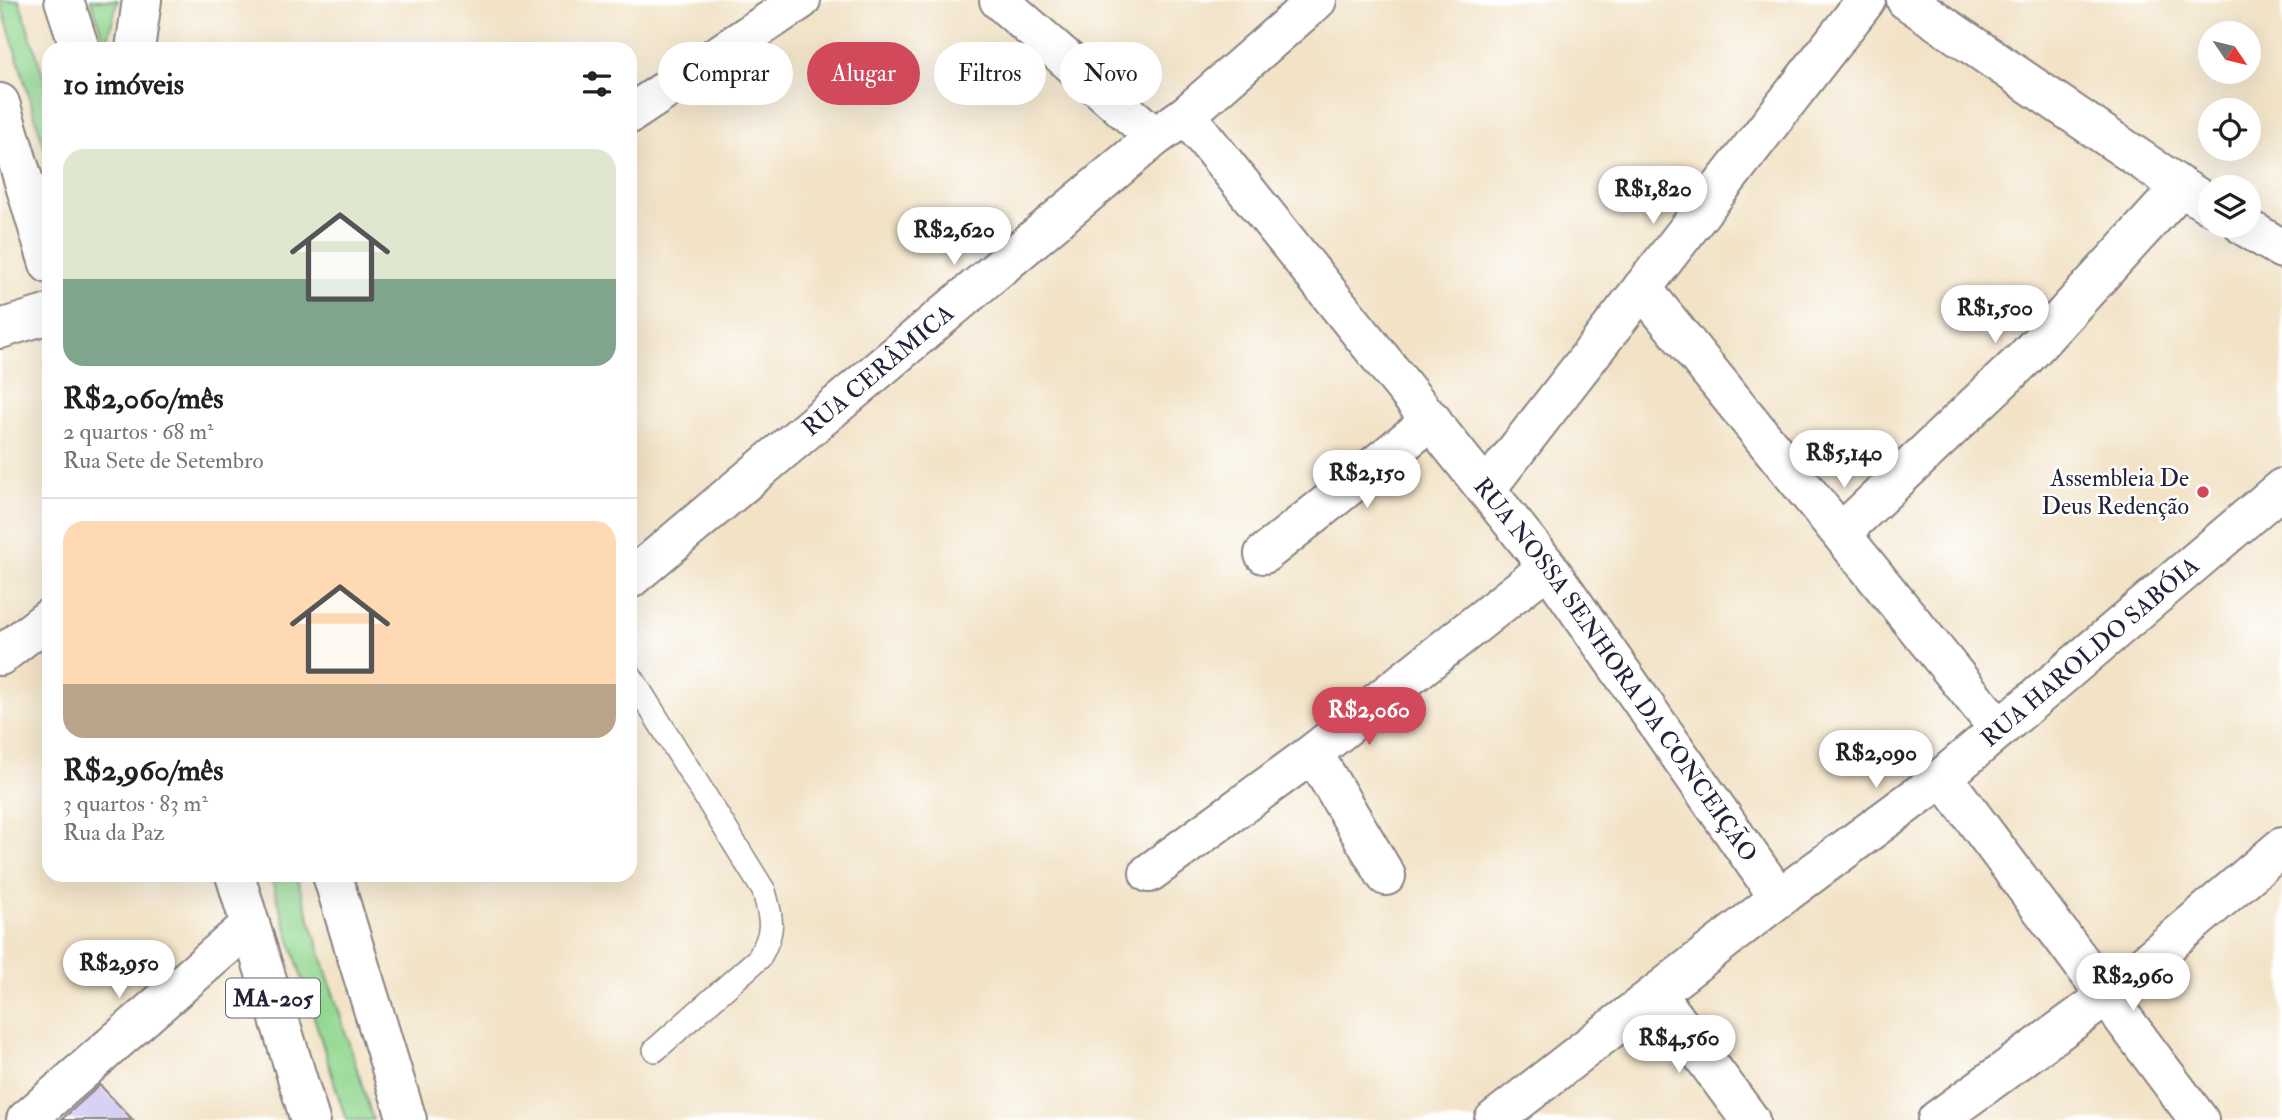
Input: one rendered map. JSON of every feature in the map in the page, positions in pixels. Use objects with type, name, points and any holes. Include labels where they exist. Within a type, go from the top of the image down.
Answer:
[{"type":"street","points":[[64,0],[78,42]]},
{"type":"street","points":[[136,42],[142,0]]},
{"type":"street","points":[[637,109],[802,0]]},
{"type":"street","points":[[999,0],[1155,137]]},
{"type":"street","name":"RUA CERÂMICA","points":[[637,573],[1155,137],[1186,115],[1317,0]]},
{"type":"street","points":[[1487,488],[1866,0]]},
{"type":"street","points":[[1841,533],[2195,196],[1906,0]]},
{"type":"street","points":[[0,103],[42,241]]},
{"type":"street","name":"RUA NOSSA SENHORA DA CONCEIÇÃO","points":[[1186,115],[1548,567],[1779,898]]},
{"type":"street","points":[[2261,236],[2282,249]]},
{"type":"street","points":[[1642,288],[1999,729]]},
{"type":"street","points":[[0,329],[42,316]]},
{"type":"street","points":[[1264,554],[1432,420]]},
{"type":"street","name":"RUA HAROLDO SABÓIA","points":[[1494,1120],[1779,898],[1943,777],[2282,488]]},
{"type":"street","points":[[1149,873],[1313,753],[1548,567]]},
{"type":"street","points":[[0,656],[42,623]]},
{"type":"street","points":[[1313,753],[1386,876]]},
{"type":"street","points":[[1943,777],[2199,1120]]},
{"type":"street","points":[[1937,1120],[2107,996],[2282,847]]},
{"type":"street","name":"MA-205","points":[[237,882],[310,1120]]},
{"type":"street","points":[[334,882],[407,1120]]},
{"type":"street","points":[[26,1120],[250,925]]},
{"type":"street","points":[[1657,994],[1750,1120]]},
{"type":"lane","points":[[637,686],[764,891],[772,919],[769,940],[759,958],[655,1050]]},
{"type":"green space","points":[[0,0],[19,0],[42,72],[42,140]]},
{"type":"green space","points":[[91,0],[118,0],[107,42],[104,42]]},
{"type":"green space","points":[[272,882],[298,882],[373,1120],[346,1120]]},
{"type":"building","points":[[100,1085],[133,1120],[61,1120]]},
{"type":"place","name":"Assembleia De Deus Redenção","points":[[2203,492]]}]
